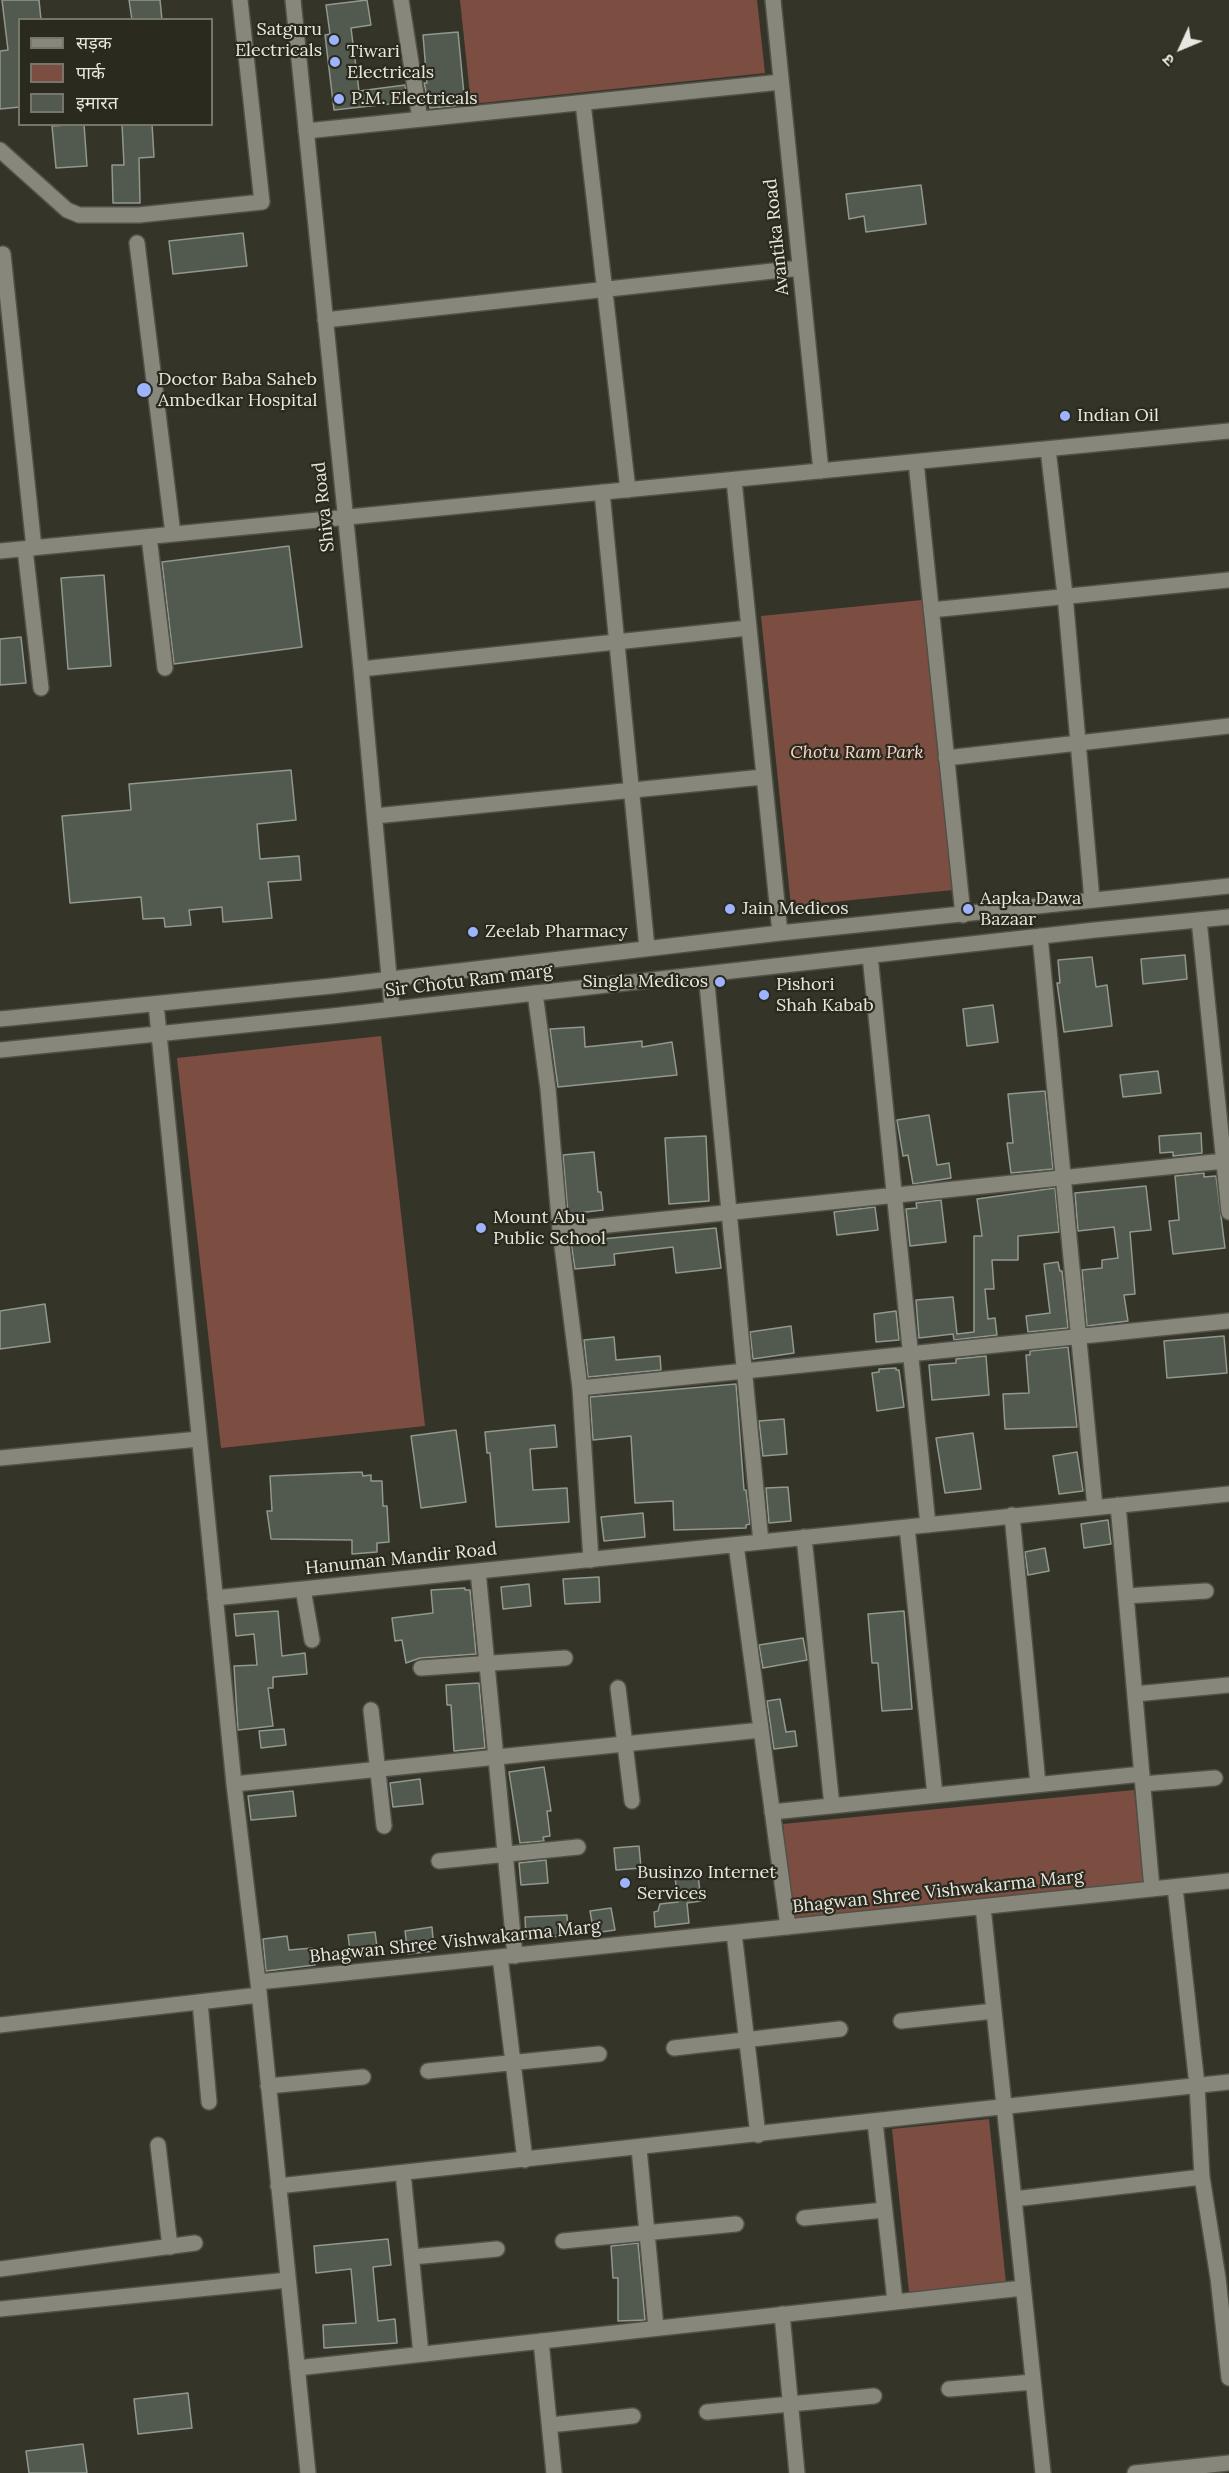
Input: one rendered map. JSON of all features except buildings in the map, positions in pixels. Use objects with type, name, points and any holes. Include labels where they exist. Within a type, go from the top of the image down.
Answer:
[{"type":"street","points":[[0,150],[67,210],[79,215],[139,215],[262,202],[240,0]]},
{"type":"street","name":"Shiva Road","points":[[293,0],[361,669],[392,1009]]},
{"type":"street","points":[[401,0],[420,119]]},
{"type":"street","name":"Avantika Road","points":[[773,0],[821,471]]},
{"type":"street","points":[[306,131],[782,82]]},
{"type":"street","points":[[583,103],[628,490]]},
{"type":"street","points":[[137,243],[173,534]]},
{"type":"street","points":[[3,254],[41,688]]},
{"type":"street","points":[[325,320],[800,268]]},
{"type":"street","points":[[0,551],[1229,431]]},
{"type":"street","points":[[1048,448],[1065,595],[1092,900]]},
{"type":"street","points":[[916,462],[963,915]]},
{"type":"street","points":[[734,480],[780,933]]},
{"type":"street","points":[[602,492],[647,948]]},
{"type":"street","points":[[149,537],[165,668]]},
{"type":"street","points":[[931,610],[1229,580]]},
{"type":"street","points":[[361,669],[748,628]]},
{"type":"street","points":[[946,759],[1229,726]]},
{"type":"street","points":[[375,816],[763,777]]},
{"type":"street","name":"Sir Chotu Ram marg","points":[[0,1019],[389,980],[780,933],[1229,886]]},
{"type":"street","name":"Sir Chotu Ram marg","points":[[0,1050],[1229,917]]},
{"type":"street","points":[[1199,920],[1229,1212]]},
{"type":"street","points":[[1040,936],[1095,1508]]},
{"type":"street","points":[[870,956],[927,1525]]},
{"type":"street","points":[[706,974],[761,1542]]},
{"type":"street","points":[[535,993],[548,1089],[560,1230],[580,1388],[591,1560]]},
{"type":"street","points":[[156,1004],[234,1784],[258,1989],[308,2473]]},
{"type":"street","points":[[560,1230],[1224,1161]]},
{"type":"street","points":[[580,1388],[1229,1321]]},
{"type":"street","points":[[0,1458],[199,1439]]},
{"type":"street","name":"Hanuman Mandir Road","points":[[215,1598],[1229,1494]]},
{"type":"street","points":[[1118,1505],[1152,1889]]},
{"type":"street","points":[[1012,1515],[1038,1784]]},
{"type":"street","points":[[907,1527],[935,1795]]},
{"type":"street","points":[[804,1538],[832,1806]]},
{"type":"street","points":[[736,1545],[788,1927]]},
{"type":"street","points":[[478,1570],[505,1854],[513,2063],[525,2160]]},
{"type":"street","points":[[303,1589],[312,1640]]},
{"type":"street","points":[[1126,1596],[1206,1591]]},
{"type":"street","points":[[421,1668],[565,1658]]},
{"type":"street","points":[[1135,1694],[1229,1684]]},
{"type":"street","points":[[618,1688],[632,1802]]},
{"type":"street","points":[[371,1710],[384,1826]]},
{"type":"street","points":[[234,1784],[761,1730]]},
{"type":"street","points":[[772,1812],[1038,1784],[1215,1778]]},
{"type":"street","points":[[439,1861],[578,1847]]},
{"type":"street","name":"Bhagwan Shree Vishwakarma Marg","points":[[0,2025],[200,2002],[258,1989],[508,1956],[1229,1881]]},
{"type":"street","points":[[1175,1887],[1197,2085],[1202,2177],[1223,2277],[1229,2378]]},
{"type":"street","points":[[983,1907],[1043,2473]]},
{"type":"street","points":[[734,1933],[758,2135]]},
{"type":"street","points":[[200,2002],[209,2102]]},
{"type":"street","points":[[901,2021],[994,2011]]},
{"type":"street","points":[[674,2048],[840,2029]]},
{"type":"street","points":[[428,2071],[599,2054]]},
{"type":"street","points":[[268,2086],[363,2076]]},
{"type":"street","points":[[278,2186],[1229,2082]]},
{"type":"street","points":[[875,2122],[894,2301]]},
{"type":"street","points":[[158,2145],[170,2247]]},
{"type":"street","points":[[639,2148],[656,2328]]},
{"type":"street","points":[[403,2173],[421,2354]]},
{"type":"street","points":[[1014,2199],[1202,2177]]},
{"type":"street","points":[[804,2218],[884,2210]]},
{"type":"street","points":[[563,2241],[736,2224]]},
{"type":"street","points":[[0,2270],[195,2243]]},
{"type":"street","points":[[412,2257],[497,2249]]},
{"type":"street","points":[[0,2309],[288,2280]]},
{"type":"street","points":[[297,2368],[1023,2288]]},
{"type":"street","points":[[782,2314],[797,2473]]},
{"type":"street","points":[[541,2341],[554,2473]]},
{"type":"street","points":[[949,2389],[1033,2382]]},
{"type":"street","points":[[707,2412],[874,2396]]},
{"type":"street","points":[[549,2425],[633,2416]]},
{"type":"street","points":[[1135,2473],[1229,2463]]},
{"type":"green space","points":[[460,0],[757,0],[765,73],[471,104]]},
{"type":"green space","name":"Chotu Ram Park","points":[[922,600],[953,890],[791,906],[761,616]]},
{"type":"green space","points":[[381,1036],[425,1426],[221,1448],[177,1058]]},
{"type":"green space","points":[[1134,1790],[1145,1887],[793,1921],[783,1824]]},
{"type":"green space","points":[[989,2119],[1006,2283],[909,2292],[892,2129]]},
{"type":"place","name":"Satguru Electricals","points":[[334,40]]},
{"type":"place","name":"Tiwari Electricals","points":[[335,62]]},
{"type":"place","name":"P.M. Electricals","points":[[339,99]]},
{"type":"place","name":"Doctor Baba Saheb Ambedkar Hospital","points":[[144,390]]},
{"type":"place","name":"Indian Oil","points":[[1065,416]]},
{"type":"place","name":"Jain Medicos","points":[[730,909]]},
{"type":"place","name":"Aapka Dawa Bazaar","points":[[968,909]]},
{"type":"place","name":"Zeelab Pharmacy","points":[[473,932]]},
{"type":"place","name":"Singla Medicos","points":[[720,982]]},
{"type":"place","name":"Pishori Shah Kabab","points":[[764,995]]},
{"type":"place","name":"Mount Abu Public School","points":[[481,1228]]},
{"type":"place","name":"Businzo Internet Services","points":[[625,1883]]}]
